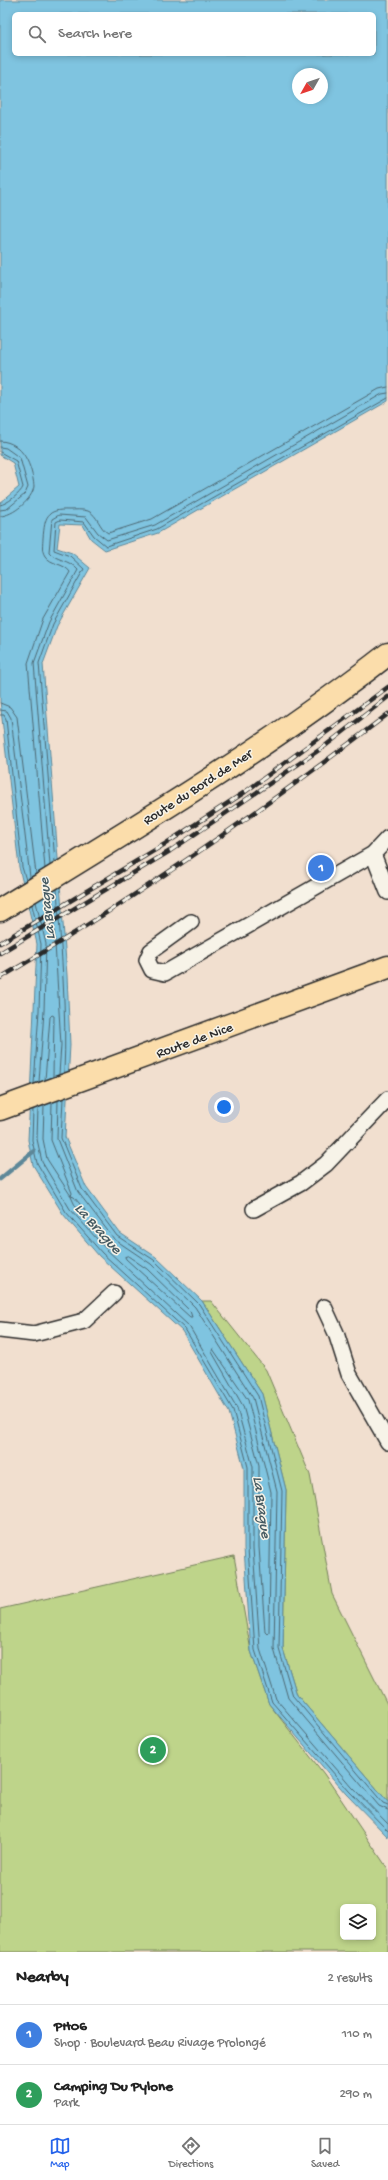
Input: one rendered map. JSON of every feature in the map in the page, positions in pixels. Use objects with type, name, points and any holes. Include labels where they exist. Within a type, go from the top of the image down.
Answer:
[{"type":"main road","name":"Route du Bord de Mer","points":[[0,910],[89,855],[276,735],[388,654]]},
{"type":"main road","name":"Route de Nice","points":[[0,1109],[105,1072],[388,967]]},
{"type":"street","points":[[191,922],[150,951],[147,960],[152,970],[165,973],[373,854],[388,838]]},
{"type":"street","points":[[373,854],[388,892]]},
{"type":"street","points":[[254,1209],[301,1183],[326,1164],[386,1106]]},
{"type":"street","points":[[0,1330],[34,1334],[84,1321],[114,1293]]},
{"type":"street","points":[[324,1307],[336,1333],[349,1374],[388,1442]]},
{"type":"green space","points":[[202,1301],[211,1301],[266,1370],[310,1475],[332,1594],[388,1706],[388,1802],[297,1695],[283,1649],[286,1490],[262,1394]]},
{"type":"green space","points":[[234,1556],[251,1651],[269,1704],[324,1774],[388,1869],[388,1952],[0,1952],[0,1609]]},
{"type":"water","name":"La Brague","points":[[0,0],[388,0],[388,401],[158,533],[105,550],[91,539],[83,525],[60,524],[57,548],[72,553],[90,568],[57,626],[43,664],[67,975],[70,1045],[65,1137],[86,1187],[120,1233],[156,1257],[202,1301],[262,1394],[286,1490],[283,1649],[297,1695],[388,1802],[388,1837],[346,1794],[269,1704],[251,1651],[244,1548],[244,1468],[229,1412],[182,1331],[99,1256],[63,1214],[33,1165],[28,1140],[37,944],[19,867],[0,701],[0,503],[19,487],[13,463],[0,455]]},
{"type":"waterway","points":[[0,1179],[34,1151]]},
{"type":"railway","points":[[0,943],[165,844],[245,792],[388,687]]},
{"type":"railway","points":[[0,953],[170,851],[325,746],[388,697]]},
{"type":"railway","points":[[0,978],[100,917],[198,852],[294,784],[388,714]]},
{"type":"place","name":"PH06","points":[[321,868]]},
{"type":"place","name":"Camping Du Pylone","points":[[153,1750]]}]
